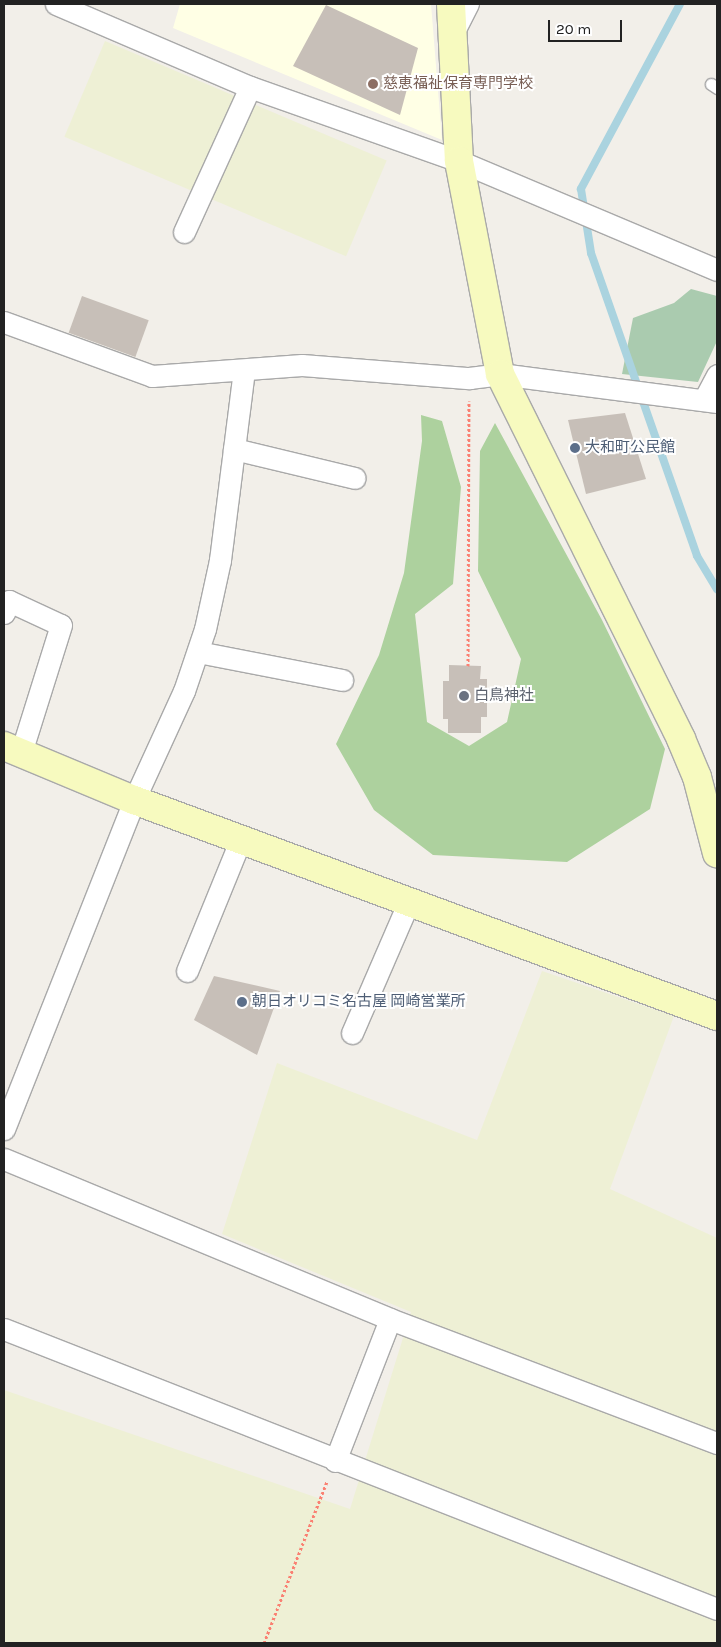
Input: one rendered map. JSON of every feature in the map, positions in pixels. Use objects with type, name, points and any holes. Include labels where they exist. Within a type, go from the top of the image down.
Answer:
[{"type":"street","points":[[56,4],[250,86],[459,161],[717,270]]},
{"type":"street","points":[[452,4],[459,161],[500,374],[681,739],[697,777],[717,853]]},
{"type":"street","points":[[453,32],[468,4]]},
{"type":"street","points":[[184,232],[250,86]]},
{"type":"street","points":[[4,322],[152,376],[244,371],[302,365],[469,378],[500,374],[711,400],[717,374]]},
{"type":"street","points":[[4,1129],[134,800],[198,652],[220,560],[244,371]]},
{"type":"street","points":[[234,449],[355,478]]},
{"type":"street","points":[[4,614],[9,601],[61,625],[12,749],[134,800],[717,1016]]},
{"type":"street","points":[[198,652],[342,680]]},
{"type":"street","points":[[187,971],[241,839]]},
{"type":"street","points":[[352,1032],[409,901]]},
{"type":"street","points":[[4,1159],[390,1319],[717,1443]]},
{"type":"street","points":[[335,1461],[390,1319]]},
{"type":"street","points":[[4,1329],[335,1461],[717,1609]]},
{"type":"path","points":[[468,666],[469,378]]},
{"type":"path","points":[[264,1643],[335,1461]]},
{"type":"shaded area","name":"慈恵福祉保育専門学校","points":[[180,4],[431,4],[442,140],[173,28]]},
{"type":"shaded area","points":[[105,41],[387,161],[346,256],[64,137]]},
{"type":"shaded area","points":[[691,289],[717,296],[717,341],[698,382],[622,374],[633,318],[674,303]]},
{"type":"shaded area","points":[[542,971],[674,1016],[610,1189],[717,1238],[717,1643],[4,1643],[4,1390],[350,1509],[411,1312],[222,1234],[277,1063],[477,1140]]},
{"type":"green space","points":[[421,415],[442,421],[461,487],[453,584],[415,614],[427,722],[469,746],[507,722],[521,659],[478,571],[480,451],[495,423],[602,620],[665,749],[650,809],[567,862],[433,855],[374,810],[336,744],[379,655],[404,573],[422,441]]},
{"type":"building","points":[[326,5],[418,48],[400,115],[293,66]]},
{"type":"building","points":[[82,296],[149,320],[135,357],[69,333]]},
{"type":"building","points":[[625,413],[646,479],[586,494],[568,420]]},
{"type":"building","points":[[449,665],[481,666],[480,679],[487,679],[487,717],[481,717],[481,733],[448,733],[448,719],[443,719],[443,681],[449,681]]},
{"type":"building","points":[[214,976],[280,991],[257,1055],[194,1020]]},
{"type":"waterway","points":[[680,4],[581,189],[591,253],[697,556],[717,589]]},
{"type":"place","name":"慈恵福祉保育専門学校","points":[[373,84]]},
{"type":"place","name":"大和町公民館","points":[[575,448]]},
{"type":"place","name":"白鳥神社","points":[[464,696]]},
{"type":"place","name":"朝日オリコミ名古屋 岡崎営業所","points":[[242,1002]]}]
